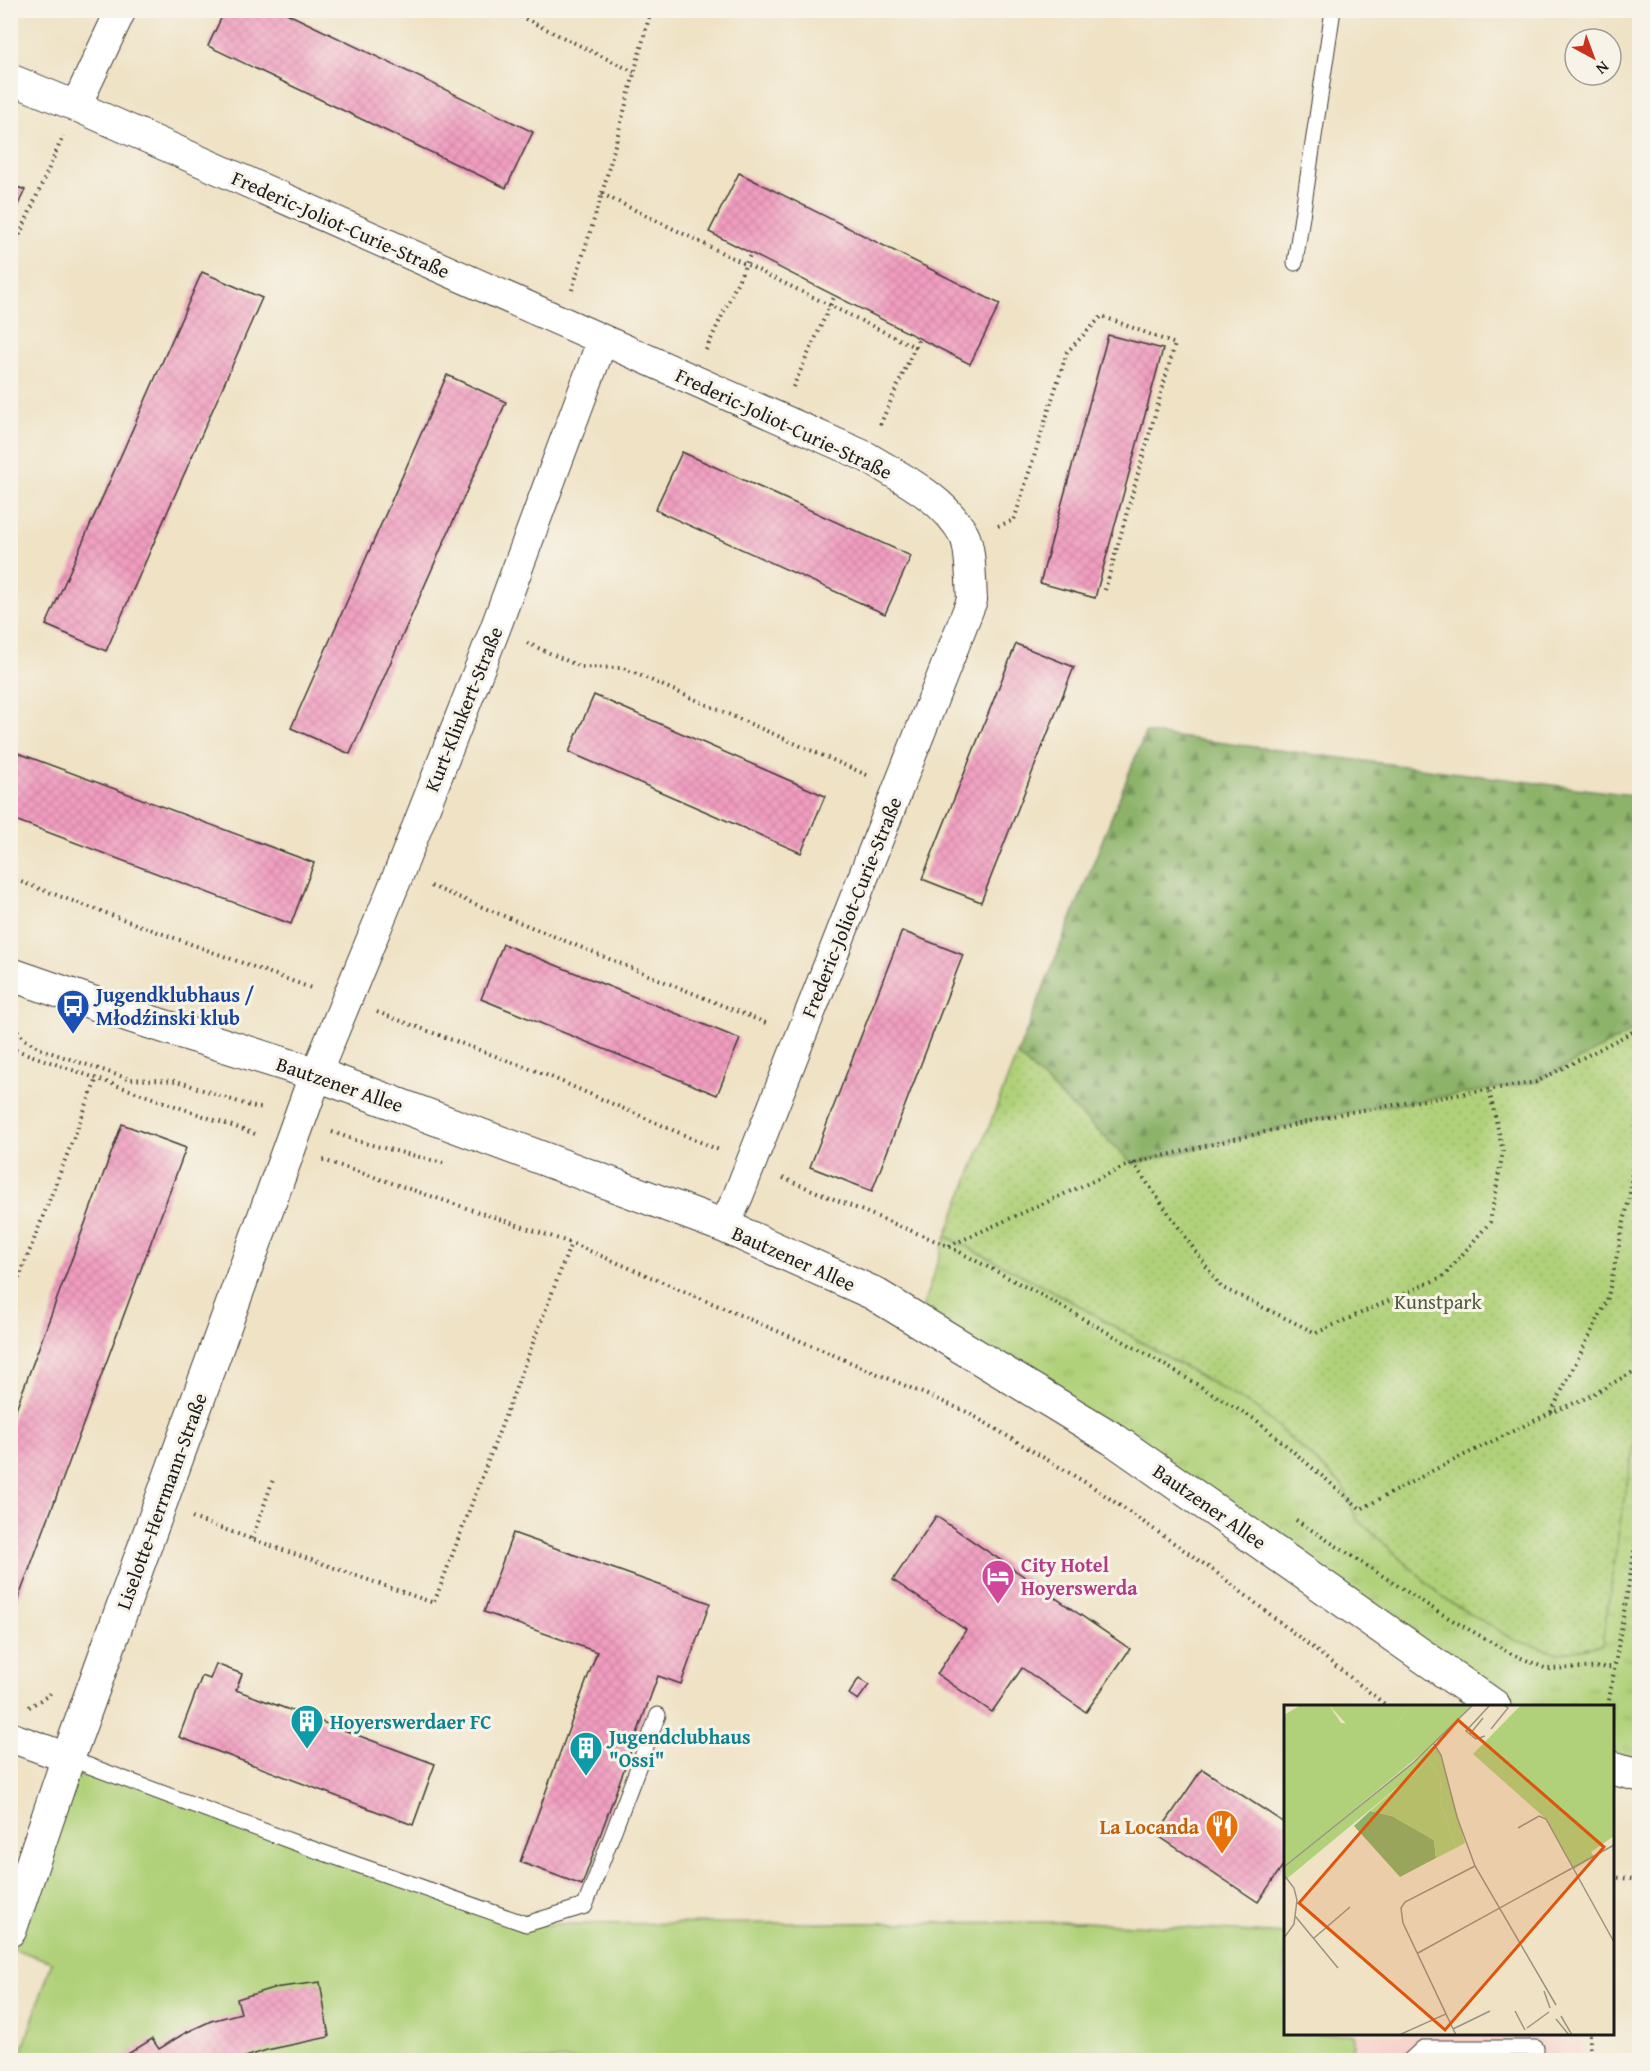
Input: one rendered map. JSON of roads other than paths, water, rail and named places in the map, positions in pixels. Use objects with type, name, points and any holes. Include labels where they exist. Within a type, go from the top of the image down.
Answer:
[{"type":"street","points":[[76,106],[122,10]]},
{"type":"street","name":"Frederic-Joliot-Curie-Straße","points":[[10,79],[76,106],[867,457],[919,489],[945,510],[966,537],[972,600],[724,1227]]},
{"type":"street","name":"Kurt-Klinkert-Straße","points":[[316,1074],[399,873],[495,629],[602,341]]},
{"type":"street","name":"Bautzener Allee","points":[[10,974],[131,1016],[316,1074],[724,1227],[873,1293],[1113,1439],[1491,1705]]},
{"type":"street","name":"Liselotte-Herrmann-Straße","points":[[10,1930],[68,1758],[316,1074]]},
{"type":"street","points":[[13,1738],[68,1758]]},
{"type":"street","points":[[1614,1769],[1640,1776]]},
{"type":"lane","points":[[1295,263],[1333,10]]},
{"type":"lane","points":[[68,1758],[304,1846],[526,1924],[585,1906],[658,1714]]},
{"type":"lane","points":[[1410,2061],[1423,2048],[1497,2054],[1536,2048],[1536,2061]]},
{"type":"place","name":"Jugendklubhaus / Młodźinski klub","points":[[73,1035]]},
{"type":"place","name":"City Hotel Hoyerswerda","points":[[998,1605]]},
{"type":"place","name":"Hoyerswerdaer FC","points":[[307,1750]]},
{"type":"place","name":"Jugendclubhaus \"Ossi\"","points":[[586,1777]]},
{"type":"place","name":"La Locanda","points":[[1222,1855]]},
{"type":"park label","name":"Kunstpark","points":[[1438,1301]]}]
